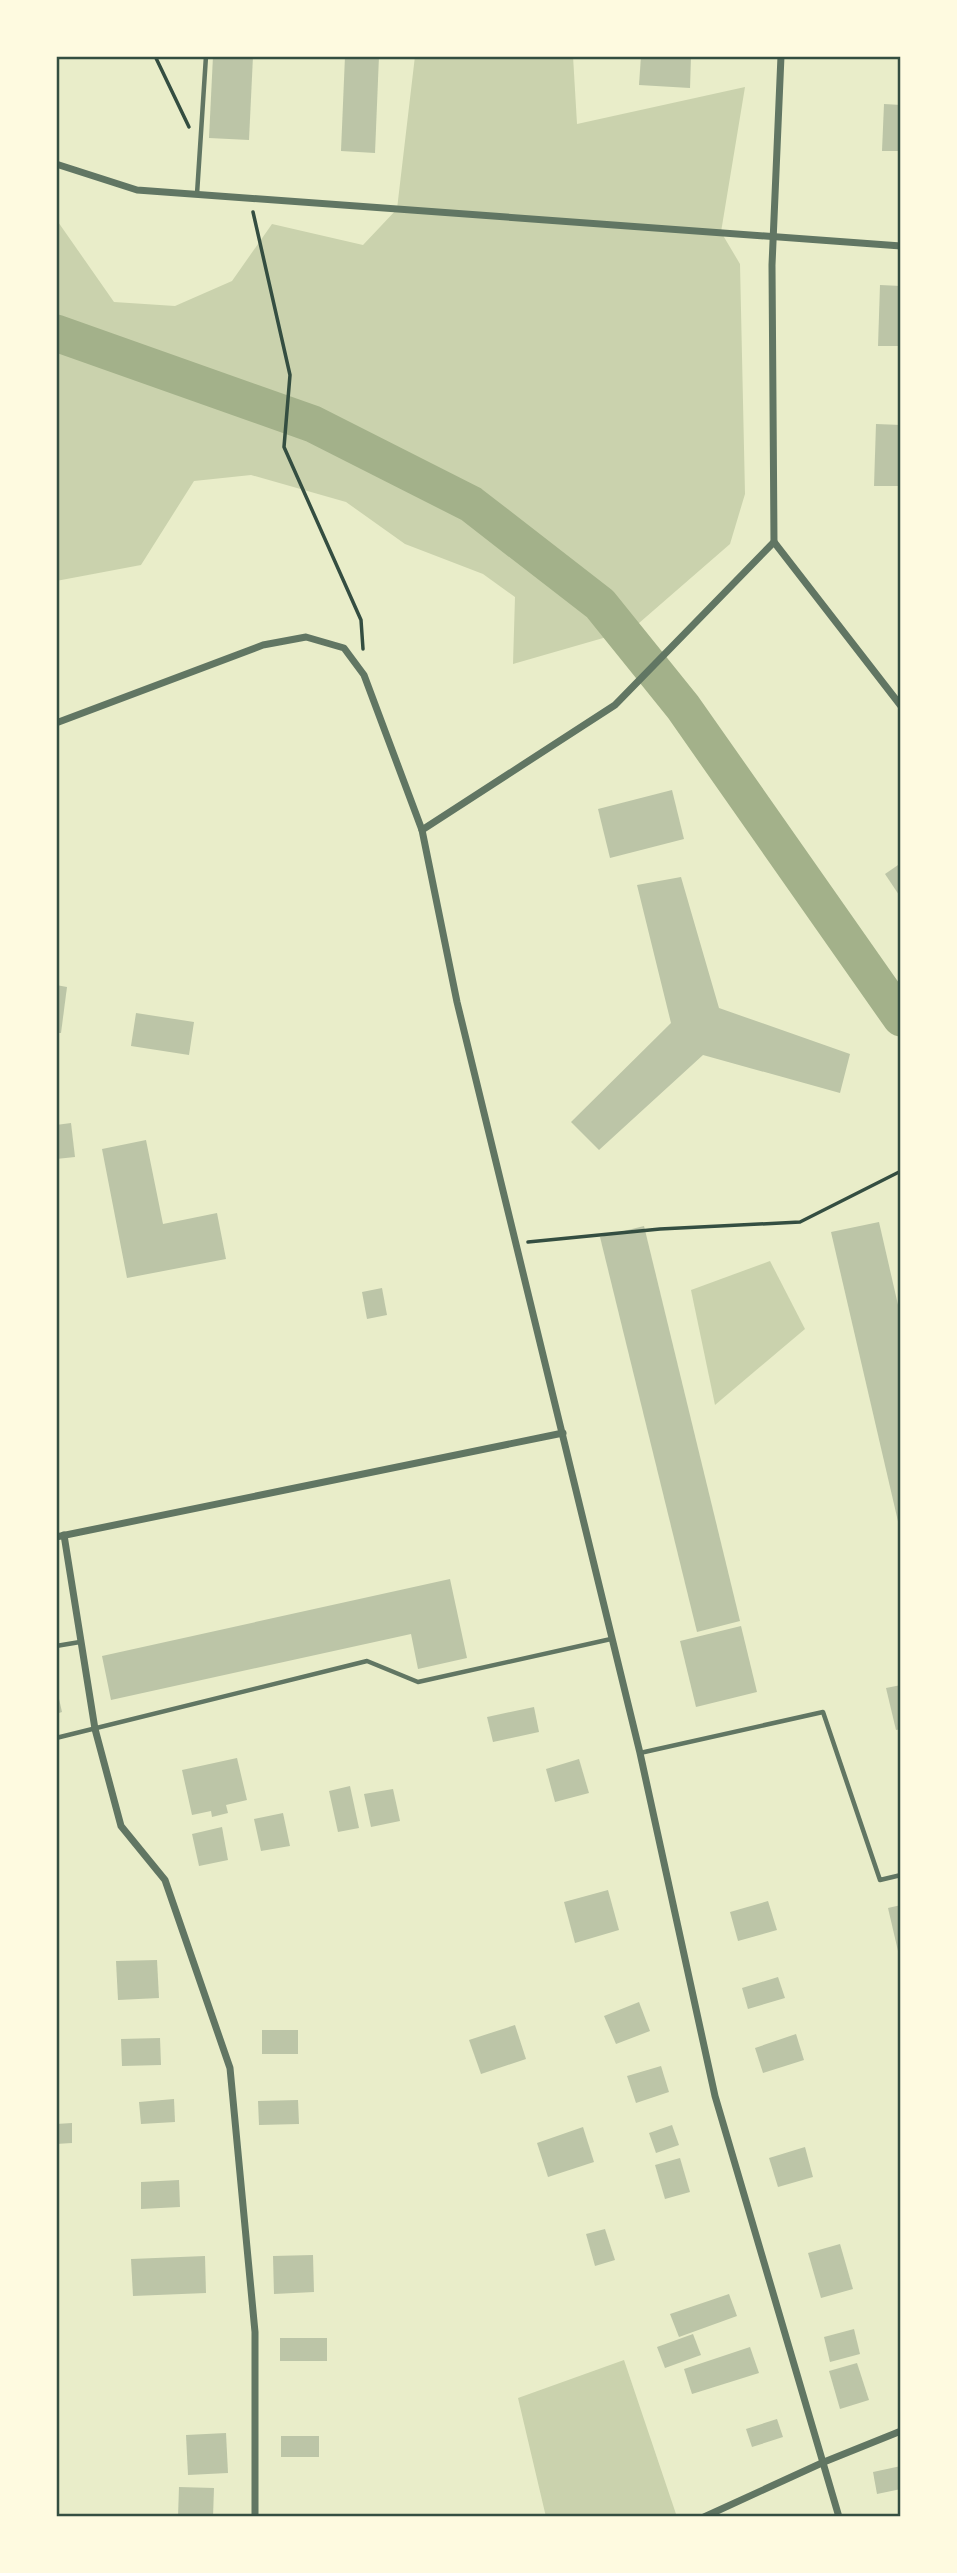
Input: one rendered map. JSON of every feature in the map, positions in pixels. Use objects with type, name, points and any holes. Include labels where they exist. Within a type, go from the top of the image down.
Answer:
[{"type":"street","points":[[781,56],[773,237],[774,542],[901,706]]},
{"type":"street","points":[[56,164],[137,190],[249,196],[901,246]]},
{"type":"street","points":[[422,830],[615,705],[774,542]]},
{"type":"street","points":[[56,723],[263,645],[306,637],[344,648],[364,675],[422,830],[457,1002],[640,1753],[715,2096],[839,2517]]},
{"type":"street","points":[[255,2517],[255,2332],[230,2068],[165,1880],[121,1826],[95,1729],[60,1536],[563,1433]]},
{"type":"street","points":[[704,2517],[824,2462],[901,2431]]},
{"type":"lane","points":[[197,194],[206,56]]},
{"type":"lane","points":[[56,1738],[367,1661],[418,1682],[611,1639]]},
{"type":"lane","points":[[56,1646],[80,1642]]},
{"type":"lane","points":[[640,1753],[823,1712],[880,1880],[901,1875]]},
{"type":"path","points":[[155,56],[200,149]]},
{"type":"path","points":[[249,196],[290,375],[284,447],[360,620],[364,675]]},
{"type":"path","points":[[516,1243],[660,1229],[800,1222],[901,1171]]},
{"type":"green space","points":[[415,56],[573,56],[577,124],[745,87],[721,232],[740,264],[745,494],[730,544],[631,630],[513,664],[515,597],[483,574],[405,544],[346,502],[251,475],[194,481],[141,565],[56,581],[56,219],[114,302],[175,306],[232,281],[272,224],[363,245],[397,209]]},
{"type":"green space","points":[[770,1261],[805,1329],[715,1405],[691,1290]]},
{"type":"green space","points":[[624,2360],[676,2514],[653,2518],[630,2514],[623,2517],[546,2517],[518,2398]]},
{"type":"building","points":[[213,56],[253,56],[249,140],[209,138]]},
{"type":"building","points":[[345,56],[379,56],[375,153],[341,151]]},
{"type":"building","points":[[641,56],[691,56],[690,88],[639,85]]},
{"type":"building","points":[[884,104],[901,105],[901,151],[882,151]]},
{"type":"building","points":[[880,285],[901,286],[901,346],[878,346]]},
{"type":"building","points":[[876,424],[901,425],[901,486],[874,486]]},
{"type":"building","points":[[672,790],[684,839],[610,858],[598,809]]},
{"type":"building","points":[[901,863],[901,898],[885,874]]},
{"type":"building","points":[[681,877],[719,1008],[850,1054],[840,1093],[703,1055],[599,1150],[571,1122],[671,1023],[637,885]]},
{"type":"building","points":[[56,985],[67,987],[61,1033],[56,1033]]},
{"type":"building","points":[[136,1013],[194,1022],[189,1055],[131,1046]]},
{"type":"building","points":[[71,1123],[75,1157],[56,1159],[56,1125]]},
{"type":"building","points":[[146,1140],[163,1224],[217,1213],[226,1259],[127,1278],[102,1149]]},
{"type":"building","points":[[879,1222],[901,1318],[900,1530],[831,1232]]},
{"type":"building","points":[[644,1226],[740,1621],[697,1632],[600,1237]]},
{"type":"building","points":[[382,1288],[387,1315],[367,1319],[362,1292]]},
{"type":"building","points":[[450,1579],[467,1658],[418,1669],[411,1634],[111,1700],[102,1656]]},
{"type":"building","points":[[741,1626],[757,1692],[696,1707],[680,1641]]},
{"type":"building","points":[[901,1685],[901,1729],[896,1730],[886,1688]]},
{"type":"building","points":[[56,1691],[62,1712],[56,1714]]},
{"type":"building","points":[[534,1707],[539,1732],[493,1742],[487,1717]]},
{"type":"building","points":[[237,1758],[247,1800],[226,1805],[228,1813],[212,1817],[211,1811],[192,1815],[182,1770]]},
{"type":"building","points":[[579,1759],[589,1793],[555,1802],[546,1769]]},
{"type":"building","points":[[350,1786],[359,1828],[338,1832],[329,1791]]},
{"type":"building","points":[[393,1789],[400,1821],[371,1827],[364,1794]]},
{"type":"building","points":[[283,1813],[290,1846],[261,1851],[254,1819]]},
{"type":"building","points":[[222,1827],[228,1860],[199,1866],[192,1834]]},
{"type":"building","points":[[608,1890],[619,1930],[575,1943],[564,1902]]},
{"type":"building","points":[[768,1901],[777,1930],[738,1941],[730,1912]]},
{"type":"building","points":[[901,1905],[901,1951],[898,1951],[888,1908]]},
{"type":"building","points":[[157,1960],[159,1998],[118,2000],[116,1961]]},
{"type":"building","points":[[778,1977],[785,1998],[748,2009],[742,1988]]},
{"type":"building","points":[[639,2002],[650,2031],[616,2044],[604,2016]]},
{"type":"building","points":[[515,2025],[526,2059],[481,2074],[469,2040]]},
{"type":"building","points":[[262,2030],[298,2030],[298,2054],[262,2054]]},
{"type":"building","points":[[796,2034],[804,2060],[763,2073],[755,2048]]},
{"type":"building","points":[[160,2038],[161,2065],[122,2066],[121,2039]]},
{"type":"building","points":[[661,2066],[669,2092],[636,2103],[627,2076]]},
{"type":"building","points":[[174,2099],[175,2122],[141,2124],[139,2102]]},
{"type":"building","points":[[298,2100],[299,2124],[259,2125],[258,2101]]},
{"type":"building","points":[[72,2123],[72,2143],[56,2144],[56,2124]]},
{"type":"building","points":[[672,2125],[679,2145],[656,2153],[649,2133]]},
{"type":"building","points":[[583,2127],[594,2162],[548,2177],[537,2143]]},
{"type":"building","points":[[805,2147],[813,2177],[778,2187],[769,2158]]},
{"type":"building","points":[[680,2158],[690,2192],[665,2199],[655,2165]]},
{"type":"building","points":[[179,2180],[180,2207],[141,2209],[141,2182]]},
{"type":"building","points":[[605,2229],[615,2260],[595,2266],[586,2234]]},
{"type":"building","points":[[840,2244],[853,2289],[821,2298],[808,2253]]},
{"type":"building","points":[[313,2255],[314,2292],[274,2294],[273,2256]]},
{"type":"building","points":[[205,2256],[206,2293],[133,2296],[131,2259]]},
{"type":"building","points":[[729,2294],[737,2316],[679,2337],[670,2314]]},
{"type":"building","points":[[854,2329],[860,2354],[830,2362],[824,2337]]},
{"type":"building","points":[[693,2334],[701,2355],[665,2368],[657,2347]]},
{"type":"building","points":[[280,2338],[327,2338],[327,2361],[280,2361]]},
{"type":"building","points":[[750,2347],[759,2373],[692,2394],[684,2369]]},
{"type":"building","points":[[857,2363],[869,2400],[840,2409],[829,2371]]},
{"type":"building","points":[[777,2419],[783,2437],[752,2447],[746,2429]]},
{"type":"building","points":[[226,2433],[228,2473],[188,2475],[186,2435]]},
{"type":"building","points":[[281,2436],[319,2436],[319,2457],[281,2457]]},
{"type":"building","points":[[901,2466],[901,2489],[877,2494],[873,2472]]},
{"type":"building","points":[[179,2487],[214,2488],[213,2517],[178,2517]]},
{"type":"waterway","points":[[56,333],[313,424],[471,504],[600,604],[683,707],[901,1018]]}]
